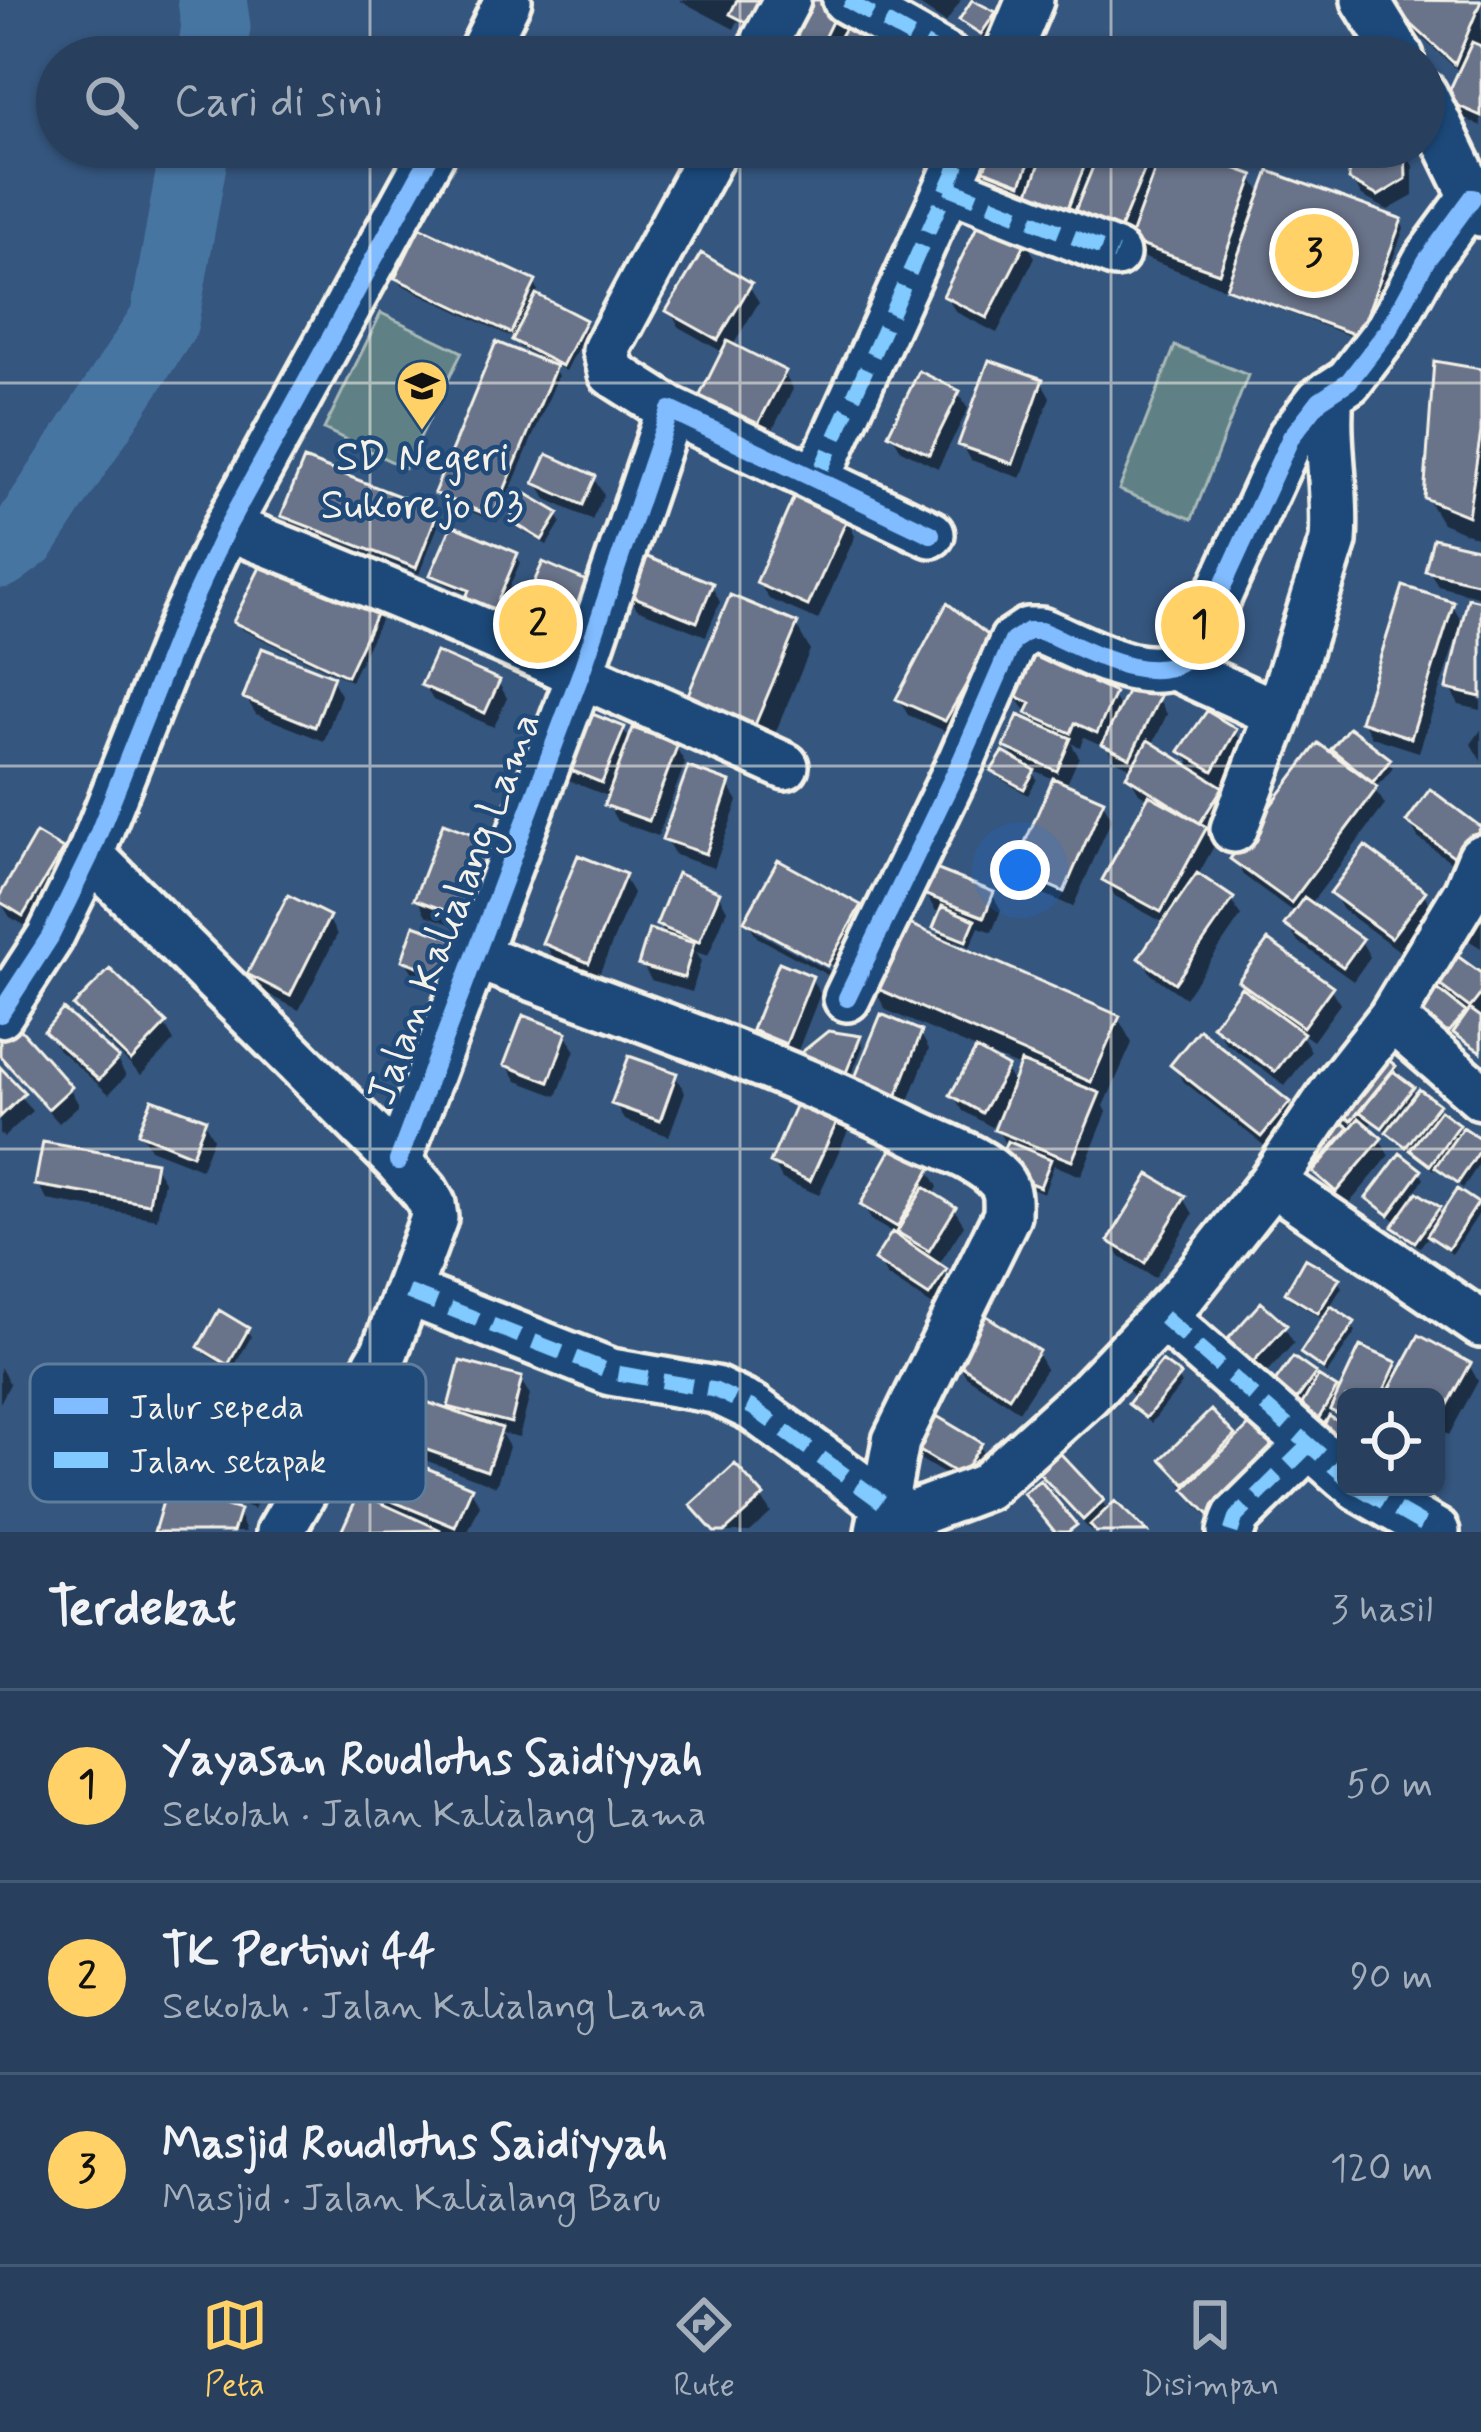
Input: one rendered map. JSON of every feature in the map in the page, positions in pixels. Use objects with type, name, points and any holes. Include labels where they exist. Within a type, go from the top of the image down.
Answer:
[{"type":"street","points":[[491,36],[508,0]]},
{"type":"street","points":[[768,36],[787,0]]},
{"type":"street","points":[[846,0],[910,36]]},
{"type":"street","points":[[1015,36],[1030,0]]},
{"type":"street","points":[[1365,0],[1387,36]]},
{"type":"street","points":[[1177,668],[1190,657],[1291,437],[1315,406],[1349,380],[1389,329],[1426,262],[1477,205],[1445,139]]},
{"type":"street","points":[[0,1014],[50,938],[91,855],[181,626],[227,527],[424,168]]},
{"type":"street","points":[[704,168],[605,350],[612,373],[670,410],[931,535]]},
{"type":"street","points":[[817,478],[957,168]]},
{"type":"street","points":[[959,168],[1116,254]]},
{"type":"street","points":[[1234,829],[1278,714],[1333,541],[1330,394]]},
{"type":"street","name":"Jalan Kalialang Lama","points":[[398,1161],[581,673],[670,410]]},
{"type":"street","name":"Jalan Kalialang Lama","points":[[227,527],[369,582],[784,766]]},
{"type":"street","points":[[847,998],[961,761],[1013,640],[1041,632],[1142,670],[1177,668],[1278,714]]},
{"type":"street","name":"Jalan Kalialang Lama","points":[[91,855],[398,1161],[432,1204],[434,1218],[378,1364]]},
{"type":"street","points":[[408,1292],[611,1372],[715,1390],[753,1408],[881,1521],[985,1487],[1088,1394],[1162,1316],[1273,1182],[1334,1090],[1391,1018],[1467,892],[1481,858]]},
{"type":"street","name":"Jalan Kalialang Lama","points":[[478,957],[832,1092],[999,1179],[1007,1193],[1007,1215],[896,1442],[881,1521]]},
{"type":"street","points":[[1391,1018],[1481,1096]]},
{"type":"street","points":[[1273,1182],[1481,1324]]},
{"type":"street","points":[[1162,1316],[1337,1469]]},
{"type":"street","points":[[1231,1532],[1236,1517],[1309,1444]]},
{"type":"street","points":[[1374,1496],[1436,1532]]},
{"type":"street","name":"Jalan Kalialang Lama","points":[[280,1532],[298,1502]]},
{"type":"green space","points":[[381,313],[462,352],[405,468],[324,429]]},
{"type":"green space","points":[[1175,346],[1248,375],[1192,519],[1119,490]]},
{"type":"building","points":[[737,0],[775,0],[759,29],[730,14]]},
{"type":"building","points":[[791,0],[820,0],[838,9],[825,36],[774,36]]},
{"type":"building","points":[[972,0],[996,12],[981,34],[959,20]]},
{"type":"building","points":[[1395,0],[1481,1],[1455,64],[1445,55],[1445,36],[1424,36],[1389,4]]},
{"type":"building","points":[[850,19],[881,36],[840,36]]},
{"type":"building","points":[[1472,42],[1481,46],[1481,116],[1445,100]]},
{"type":"building","points":[[979,168],[1027,168],[1021,184]]},
{"type":"building","points":[[1038,168],[1084,168],[1064,218],[1025,203]]},
{"type":"building","points":[[1092,168],[1145,168],[1120,229],[1075,211]]},
{"type":"building","points":[[1155,168],[1234,168],[1254,175],[1219,273],[1129,241]]},
{"type":"building","points":[[1349,168],[1406,168],[1406,179],[1378,196],[1349,180]]},
{"type":"building","points":[[1269,171],[1402,219],[1359,336],[1226,288]]},
{"type":"building","points":[[982,216],[1028,238],[987,318],[943,296]]},
{"type":"building","points":[[420,227],[536,281],[511,333],[395,278]]},
{"type":"building","points":[[701,253],[752,283],[718,340],[666,311]]},
{"type":"building","points":[[536,294],[586,320],[562,366],[512,340]]},
{"type":"building","points":[[727,341],[786,371],[755,430],[697,401]]},
{"type":"building","points":[[496,342],[556,366],[493,517],[434,493]]},
{"type":"building","points":[[989,360],[1043,379],[1013,464],[958,445]]},
{"type":"building","points":[[1434,361],[1481,369],[1481,432],[1468,516],[1424,498]]},
{"type":"building","points":[[919,371],[960,391],[929,454],[888,434]]},
{"type":"building","points":[[547,454],[596,476],[583,505],[534,483]]},
{"type":"building","points":[[304,459],[438,511],[416,568],[281,516]]},
{"type":"building","points":[[525,493],[559,513],[542,540],[509,520]]},
{"type":"building","points":[[795,494],[848,517],[808,606],[756,583]]},
{"type":"building","points":[[452,525],[518,553],[491,617],[463,604],[469,590],[430,575]]},
{"type":"building","points":[[1433,538],[1481,549],[1481,584],[1425,571]]},
{"type":"building","points":[[268,551],[381,604],[347,676],[233,622]]},
{"type":"building","points":[[640,554],[713,583],[697,622],[624,593]]},
{"type":"building","points":[[543,562],[598,586],[586,613],[531,589]]},
{"type":"building","points":[[1403,586],[1454,602],[1411,738],[1360,721]]},
{"type":"building","points":[[513,592],[578,618],[564,655],[498,630]]},
{"type":"building","points":[[730,595],[798,623],[752,732],[684,704]]},
{"type":"building","points":[[1468,598],[1481,601],[1481,697],[1446,689]]},
{"type":"building","points":[[947,603],[993,639],[945,721],[896,699]]},
{"type":"building","points":[[262,648],[334,676],[315,727],[243,698]]},
{"type":"building","points":[[1055,651],[1099,671],[1093,683],[1115,693],[1097,733],[1075,723],[1071,733],[1026,713],[1031,703],[1009,693],[1028,653],[1049,663]]},
{"type":"building","points":[[436,652],[500,680],[485,713],[421,685]]},
{"type":"building","points":[[1132,682],[1160,696],[1130,758],[1102,744]]},
{"type":"building","points":[[575,707],[625,727],[602,783],[553,763]]},
{"type":"building","points":[[1207,711],[1237,729],[1213,771],[1179,751]]},
{"type":"building","points":[[1018,715],[1071,738],[1057,771],[1004,747]]},
{"type":"building","points":[[1349,727],[1391,759],[1373,782],[1331,749]]},
{"type":"building","points":[[633,728],[678,744],[649,821],[604,805]]},
{"type":"building","points":[[1148,740],[1223,787],[1200,823],[1126,776]]},
{"type":"building","points":[[1318,743],[1378,787],[1291,903],[1230,859]]},
{"type":"building","points":[[1003,752],[1035,770],[1024,789],[991,771]]},
{"type":"building","points":[[688,767],[730,782],[706,854],[662,839]]},
{"type":"building","points":[[1053,778],[1104,800],[1064,892],[1013,870]]},
{"type":"building","points":[[1430,789],[1481,827],[1459,860],[1406,822]]},
{"type":"building","points":[[1149,795],[1207,827],[1161,912],[1102,880]]},
{"type":"building","points":[[443,823],[492,841],[463,917],[414,899]]},
{"type":"building","points":[[36,833],[63,849],[23,916],[0,902],[0,895]]},
{"type":"building","points":[[1365,846],[1426,891],[1391,938],[1330,893]]},
{"type":"building","points":[[578,855],[626,874],[589,963],[542,943]]},
{"type":"building","points":[[778,860],[861,905],[827,966],[744,921]]},
{"type":"building","points":[[933,868],[994,892],[984,917],[923,894]]},
{"type":"building","points":[[677,873],[720,892],[699,942],[656,925]]},
{"type":"building","points":[[1197,873],[1234,898],[1175,983],[1138,958]]},
{"type":"building","points":[[288,895],[330,916],[290,996],[247,974]]},
{"type":"building","points":[[1304,897],[1363,939],[1343,967],[1284,925]]},
{"type":"building","points":[[942,906],[975,920],[966,941],[933,928]]},
{"type":"building","points":[[898,919],[1120,1016],[1091,1082],[869,985]]},
{"type":"building","points":[[414,925],[463,942],[450,978],[402,960]]},
{"type":"building","points":[[649,929],[694,943],[684,978],[638,965]]},
{"type":"building","points":[[1268,940],[1333,986],[1303,1027],[1238,981]]},
{"type":"building","points":[[1442,945],[1481,973],[1481,994],[1470,1008],[1422,972]]},
{"type":"building","points":[[779,962],[813,976],[786,1044],[752,1030]]},
{"type":"building","points":[[110,969],[167,1023],[131,1061],[73,1006]]},
{"type":"building","points":[[1426,980],[1466,1012],[1446,1036],[1406,1004]]},
{"type":"building","points":[[1241,987],[1304,1033],[1275,1072],[1212,1026]]},
{"type":"building","points":[[63,1009],[119,1058],[99,1080],[44,1031]]},
{"type":"building","points":[[1470,1009],[1481,1017],[1481,1052],[1453,1033]]},
{"type":"building","points":[[881,1014],[922,1031],[896,1097],[854,1080]]},
{"type":"building","points":[[523,1015],[567,1032],[549,1082],[504,1065]]},
{"type":"building","points":[[14,1022],[72,1087],[48,1109],[0,1056],[0,1035]]},
{"type":"building","points":[[1199,1029],[1290,1102],[1261,1137],[1170,1065]]},
{"type":"building","points":[[828,1031],[861,1036],[845,1075],[797,1056]]},
{"type":"building","points":[[1374,1048],[1396,1066],[1351,1121],[1329,1103]]},
{"type":"building","points":[[976,1049],[1008,1067],[982,1113],[950,1095]]},
{"type":"building","points":[[629,1056],[677,1073],[660,1121],[611,1104]]},
{"type":"building","points":[[1021,1062],[1100,1093],[1072,1161],[994,1130]]},
{"type":"building","points":[[0,1067],[25,1093],[0,1117]]},
{"type":"building","points":[[1393,1071],[1414,1087],[1382,1128],[1360,1112]]},
{"type":"building","points":[[1419,1089],[1439,1104],[1406,1147],[1386,1132]]},
{"type":"building","points":[[800,1095],[841,1113],[810,1181],[770,1163]]},
{"type":"building","points":[[152,1099],[206,1119],[192,1155],[138,1133]]},
{"type":"building","points":[[1329,1110],[1349,1128],[1312,1170],[1291,1152]]},
{"type":"building","points":[[1440,1110],[1459,1124],[1430,1165],[1410,1150]]},
{"type":"building","points":[[1359,1118],[1382,1138],[1336,1192],[1313,1172]]},
{"type":"building","points":[[1463,1127],[1481,1139],[1481,1149],[1458,1183],[1435,1167]]},
{"type":"building","points":[[1007,1141],[1051,1159],[1040,1187],[995,1169]]},
{"type":"building","points":[[43,1142],[156,1162],[149,1204],[35,1185]]},
{"type":"building","points":[[893,1146],[931,1168],[897,1227],[860,1205]]},
{"type":"building","points":[[1400,1153],[1422,1170],[1389,1215],[1366,1198]]},
{"type":"building","points":[[1149,1174],[1186,1196],[1145,1263],[1108,1241]]},
{"type":"building","points":[[924,1187],[956,1207],[929,1251],[897,1232]]},
{"type":"building","points":[[1457,1189],[1478,1203],[1448,1249],[1427,1235]]},
{"type":"building","points":[[1417,1192],[1440,1207],[1415,1242],[1392,1227]]},
{"type":"building","points":[[892,1232],[947,1269],[929,1296],[874,1260]]},
{"type":"building","points":[[1305,1258],[1340,1278],[1318,1313],[1285,1293]]},
{"type":"building","points":[[1261,1302],[1287,1325],[1243,1373],[1218,1350]]},
{"type":"building","points":[[1331,1306],[1355,1322],[1323,1369],[1300,1353]]},
{"type":"building","points":[[219,1310],[249,1328],[229,1364],[198,1347]]},
{"type":"building","points":[[984,1314],[1039,1351],[1009,1397],[953,1360]]},
{"type":"building","points":[[1419,1335],[1471,1363],[1445,1410],[1445,1388],[1390,1388]]},
{"type":"building","points":[[1360,1346],[1397,1362],[1385,1388],[1340,1388]]},
{"type":"building","points":[[1293,1357],[1316,1373],[1289,1410],[1266,1394]]},
{"type":"building","points":[[460,1361],[522,1377],[511,1423],[448,1407]]},
{"type":"building","points":[[1162,1361],[1181,1375],[1146,1418],[1128,1404]]},
{"type":"building","points":[[1318,1376],[1337,1388],[1311,1431],[1293,1420]]},
{"type":"building","points":[[426,1402],[502,1428],[487,1471],[426,1450]]},
{"type":"building","points":[[925,1409],[982,1443],[961,1476],[905,1442]]},
{"type":"building","points":[[1211,1410],[1235,1435],[1185,1484],[1161,1459]]},
{"type":"building","points":[[1329,1416],[1337,1421],[1337,1441],[1320,1432]]},
{"type":"building","points":[[1258,1417],[1285,1443],[1210,1516],[1184,1489]]},
{"type":"building","points":[[1060,1453],[1104,1500],[1083,1520],[1039,1473]]},
{"type":"building","points":[[735,1464],[764,1496],[724,1532],[714,1532],[690,1505]]},
{"type":"building","points":[[426,1468],[472,1487],[455,1527],[394,1502],[426,1502]]},
{"type":"building","points":[[1040,1480],[1077,1525],[1068,1532],[1055,1532],[1023,1493]]},
{"type":"building","points":[[1115,1501],[1147,1532],[1096,1532],[1090,1525]]},
{"type":"building","points":[[163,1502],[213,1502],[240,1510],[233,1532],[154,1532]]},
{"type":"building","points":[[355,1502],[379,1502],[441,1530],[341,1532]]},
{"type":"waterway","points":[[212,0],[214,36]]},
{"type":"waterway","points":[[0,554],[24,536],[164,321],[191,168]]},
{"type":"marked path","points":[[846,0],[910,36]]},
{"type":"marked path","points":[[817,478],[957,168]]},
{"type":"marked path","points":[[948,187],[1116,254]]},
{"type":"marked path","points":[[408,1292],[611,1372],[715,1390],[753,1408],[883,1503]]},
{"type":"marked path","points":[[1163,1317],[1337,1469]]},
{"type":"marked path","points":[[1231,1532],[1236,1517],[1309,1445]]},
{"type":"marked path","points":[[1374,1496],[1436,1532]]},
{"type":"cycle path","points":[[0,1014],[50,937],[90,855],[181,626],[227,527],[424,168]]},
{"type":"cycle path","points":[[847,998],[1013,641],[1028,631],[1041,631],[1136,668],[1174,666],[1190,657],[1291,437],[1320,400],[1349,381],[1389,329],[1426,261],[1473,197]]},
{"type":"cycle path","points":[[398,1161],[581,673],[670,410],[931,534]]},
{"type":"place","name":"Masjid Roudlotus Saidiyyah","points":[[1314,253]]},
{"type":"place","name":"SD Negeri Sukorejo 03","points":[[422,432]]},
{"type":"place","name":"TK Pertiwi 44","points":[[538,624]]},
{"type":"place","name":"Yayasan Roudlotus Saidiyyah","points":[[1200,625]]}]
